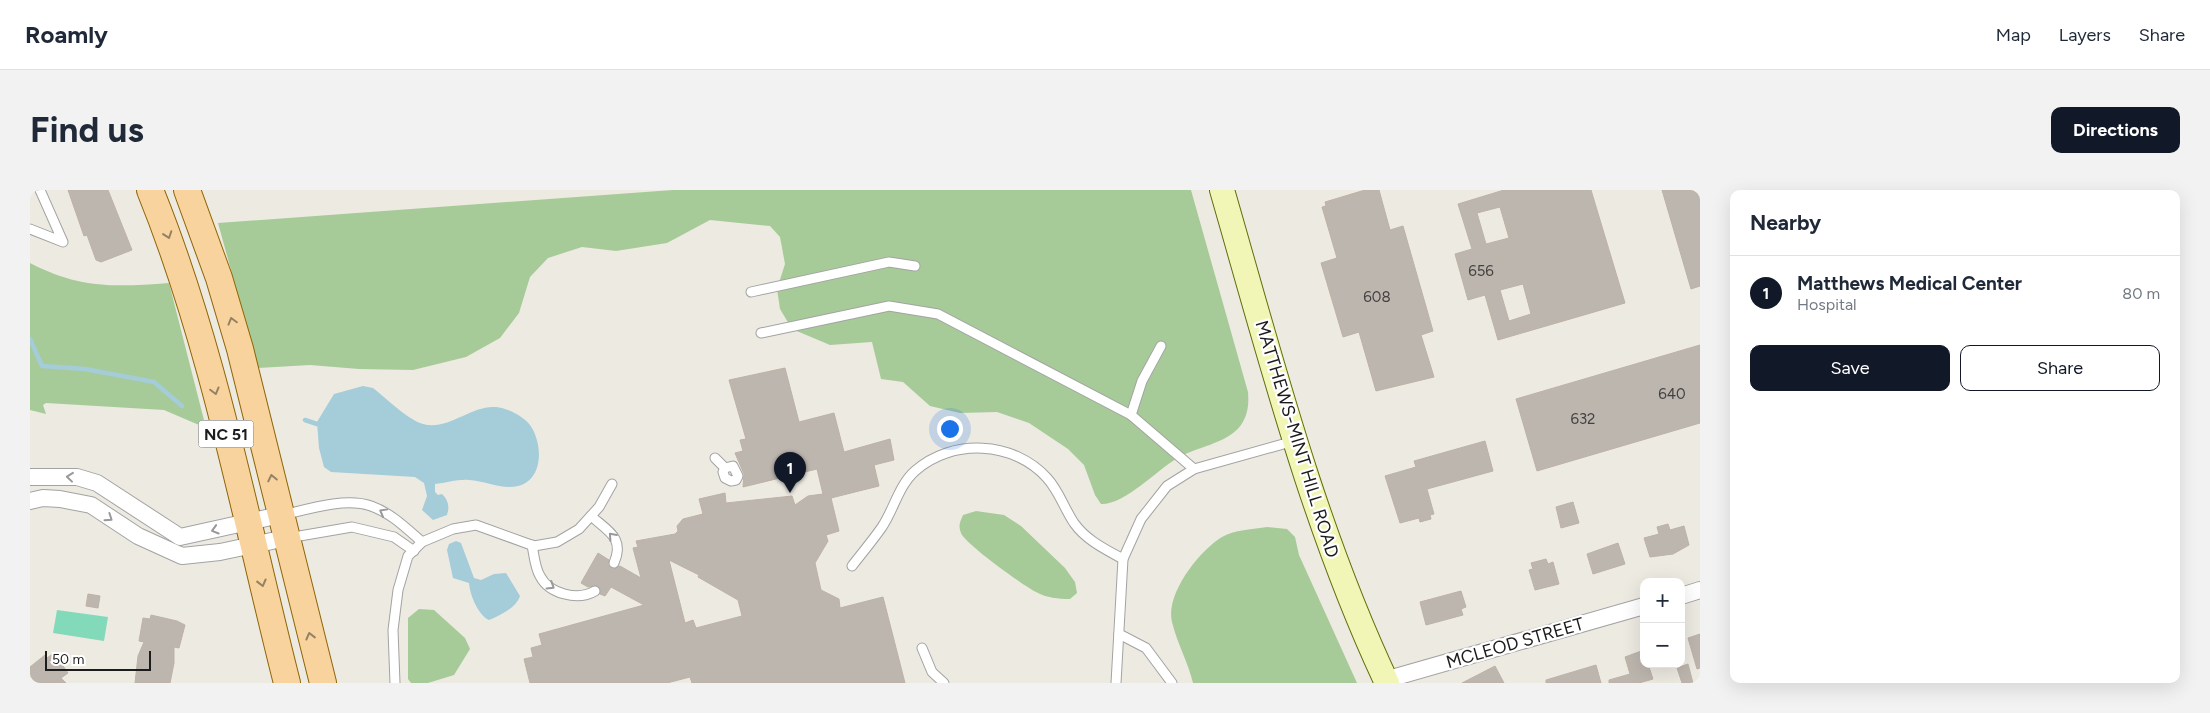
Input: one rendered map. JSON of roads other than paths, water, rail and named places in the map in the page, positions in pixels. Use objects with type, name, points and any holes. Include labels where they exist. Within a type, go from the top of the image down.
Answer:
[{"type":"main road","name":"NC 51","points":[[150,190],[186,290],[204,350],[287,683]]},
{"type":"main road","name":"NC 51","points":[[187,190],[219,278],[240,349],[322,683]]},
{"type":"main road","name":"MATTHEWS-MINT HILL ROAD","points":[[1222,190],[1321,520],[1348,595],[1386,681]]},
{"type":"street","points":[[30,477],[77,477],[97,483],[180,537],[250,534],[283,527]]},
{"type":"street","points":[[30,501],[42,498],[60,499],[91,505],[138,536],[182,556],[250,534],[283,527]]},
{"type":"street","points":[[1685,595],[1700,590]]},
{"type":"street","name":"MCLEOD STREET","points":[[1386,681],[1640,607]]},
{"type":"lane","points":[[30,229],[63,242],[40,190]]},
{"type":"lane","points":[[750,292],[889,262],[915,266]]},
{"type":"lane","points":[[761,333],[889,306],[938,314],[1131,415],[1194,469]]},
{"type":"lane","points":[[1131,415],[1142,381],[1161,346]]},
{"type":"lane","points":[[1116,683],[1123,559],[1140,519],[1167,486],[1194,469],[1296,440]]},
{"type":"lane","points":[[852,566],[883,526],[900,492],[914,471],[938,456],[981,448],[1007,451],[1032,464],[1056,489],[1074,523],[1083,533],[1096,544],[1123,559]]},
{"type":"lane","points":[[715,458],[725,468]]},
{"type":"lane","points":[[396,683],[393,630],[398,590],[407,561],[422,542],[453,528],[476,525],[532,545],[557,542],[579,529],[599,507],[612,484]]},
{"type":"lane","points":[[283,527],[332,503],[370,505],[397,520],[422,542]]},
{"type":"lane","points":[[591,516],[616,538],[619,544],[619,552],[614,563]]},
{"type":"lane","points":[[283,527],[352,526],[394,537],[414,551]]},
{"type":"lane","points":[[532,545],[539,575],[550,588],[566,594],[582,596],[595,591]]},
{"type":"lane","points":[[1118,634],[1146,648],[1172,683]]},
{"type":"lane","points":[[922,648],[932,672],[944,683]]},
{"type":"water","points":[[363,386],[373,388],[404,413],[423,424],[441,424],[487,407],[505,409],[514,413],[530,425],[534,433],[539,451],[537,469],[527,482],[512,487],[469,480],[435,484],[435,492],[438,495],[442,494],[444,496],[448,503],[448,509],[447,515],[433,520],[422,510],[427,496],[424,483],[415,477],[331,472],[324,467],[319,448],[317,422],[334,394]]},
{"type":"water","points":[[456,541],[461,543],[474,578],[481,580],[494,574],[506,573],[520,596],[512,608],[489,620],[481,614],[473,599],[469,583],[453,578],[447,550],[449,544]]},
{"type":"waterway","points":[[30,339],[42,366],[85,369],[154,382],[182,406]]},
{"type":"waterway","points":[[305,420],[317,424]]},
{"type":"place","name":"Matthews Medical Center","points":[[790,493]]}]
